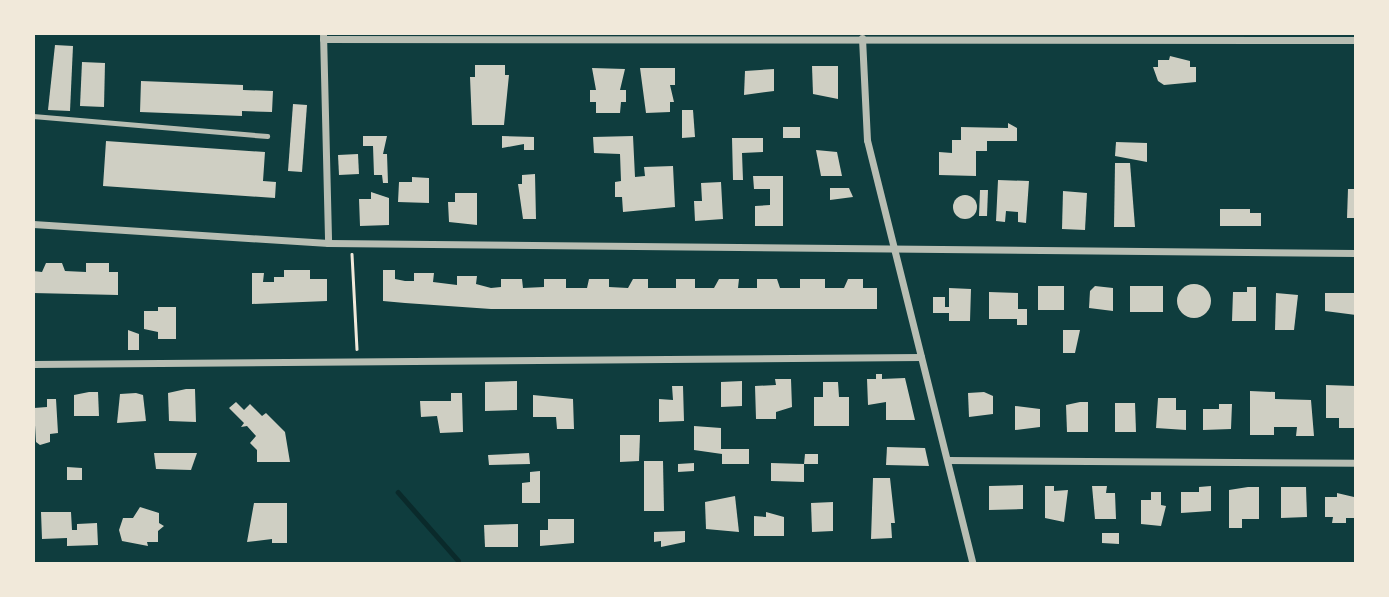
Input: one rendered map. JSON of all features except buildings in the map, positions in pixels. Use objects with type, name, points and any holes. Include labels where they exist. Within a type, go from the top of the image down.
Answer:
[{"type":"street","points":[[328,243],[323,36],[1356,40]]},
{"type":"street","points":[[862,38],[867,140],[972,564]]},
{"type":"street","points":[[33,224],[328,243],[1356,253]]},
{"type":"street","points":[[33,364],[921,357]]},
{"type":"street","points":[[948,460],[1356,463]]},
{"type":"lane","points":[[33,116],[267,136]]},
{"type":"path","points":[[350,243],[356,279],[357,362]]},
{"type":"waterway","points":[[398,492],[458,560]]}]
